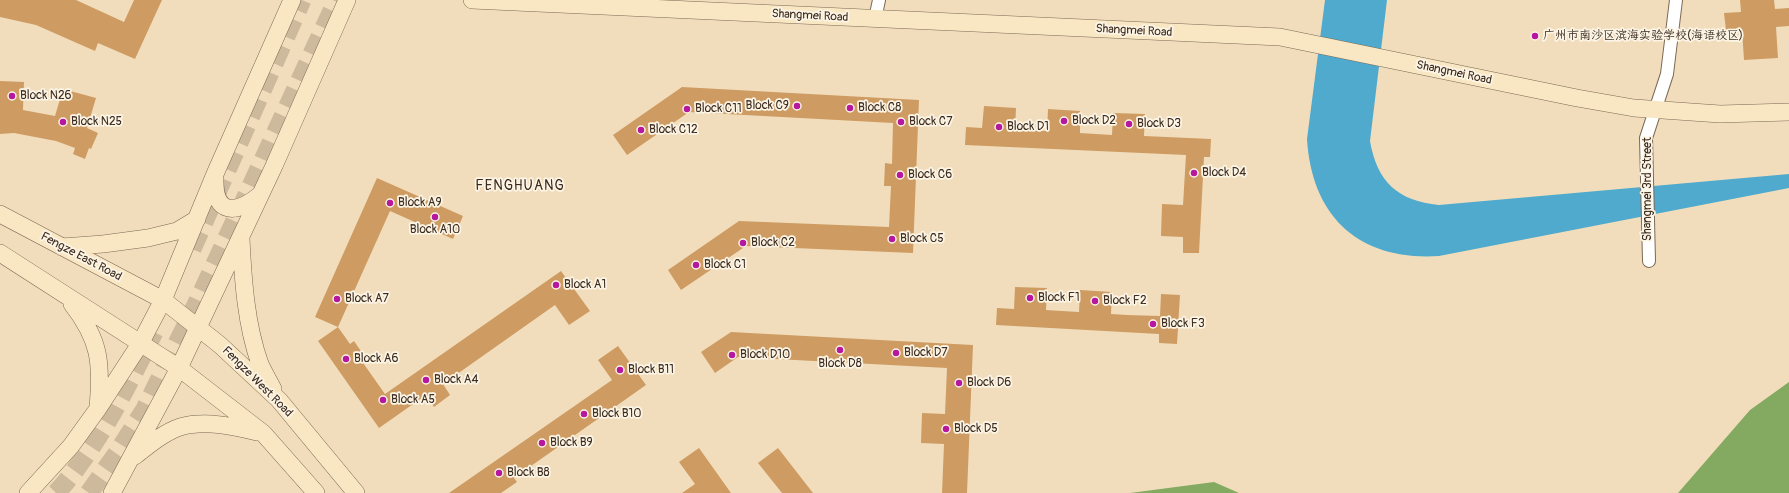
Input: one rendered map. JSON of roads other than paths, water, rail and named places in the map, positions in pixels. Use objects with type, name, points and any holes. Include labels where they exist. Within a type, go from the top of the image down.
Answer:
[{"type":"main road","points":[[28,493],[71,446],[97,410],[140,344],[163,300],[215,174],[292,0]]},
{"type":"main road","points":[[112,493],[179,368],[260,195],[347,0]]},
{"type":"main road","name":"Shangmei Road","points":[[472,0],[1280,37],[1591,101],[1655,110],[1720,114],[1789,112]]},
{"type":"main road","points":[[215,174],[215,190],[217,199],[222,206],[228,209],[250,204],[260,195]]},
{"type":"main road","name":"Fengze East Road","points":[[0,214],[163,300]]},
{"type":"main road","points":[[62,247],[103,244],[148,238],[177,231],[196,219]]},
{"type":"main road","points":[[241,235],[242,269],[253,337],[261,365],[279,400]]},
{"type":"main road","points":[[0,253],[179,368],[263,433],[316,493]]},
{"type":"main road","points":[[64,295],[85,321],[98,352],[100,376],[97,410]]},
{"type":"main road","name":"Fengze West Road","points":[[163,300],[220,345],[279,400],[356,493]]},
{"type":"main road","points":[[130,460],[156,439],[180,427],[206,424],[232,426],[263,433]]},
{"type":"street","points":[[875,18],[879,0]]},
{"type":"street","name":"Shangmei 3rd Street","points":[[1649,261],[1646,138],[1667,74],[1676,0]]},
{"type":"water","points":[[1325,0],[1387,0],[1370,141],[1373,155],[1384,178],[1401,194],[1412,199],[1439,205],[1789,174],[1789,188],[1439,256],[1411,256],[1386,251],[1364,242],[1345,229],[1330,212],[1319,191],[1311,167],[1307,139]]},
{"type":"tunnel","points":[[192,249],[302,0]]},
{"type":"tunnel","points":[[89,493],[118,452],[145,409],[197,303],[337,0]]},
{"type":"tunnel","points":[[56,493],[75,470],[102,431],[154,332]]},
{"type":"place","name":"广州市南沙区滨海实验学校(海语校区)","points":[[1535,36]]},
{"type":"place","name":"Block N26","points":[[12,96]]},
{"type":"place","name":"Block C9","points":[[797,106]]},
{"type":"place","name":"Block C8","points":[[850,108]]},
{"type":"place","name":"Block C11","points":[[687,109]]},
{"type":"place","name":"Block D2","points":[[1064,121]]},
{"type":"place","name":"Block N25","points":[[63,122]]},
{"type":"place","name":"Block C7","points":[[901,122]]},
{"type":"place","name":"Block D3","points":[[1129,124]]},
{"type":"place","name":"Block D1","points":[[999,127]]},
{"type":"place","name":"Block C12","points":[[641,130]]},
{"type":"place","name":"Block D4","points":[[1194,173]]},
{"type":"place","name":"Block C6","points":[[900,175]]},
{"type":"place","name":"Block A9","points":[[390,203]]},
{"type":"place","name":"Block A10","points":[[435,217]]},
{"type":"place","name":"Block C5","points":[[892,239]]},
{"type":"place","name":"Block C2","points":[[743,243]]},
{"type":"place","name":"Block C1","points":[[696,265]]},
{"type":"place","name":"Block A1","points":[[556,285]]},
{"type":"place","name":"Block F1","points":[[1030,298]]},
{"type":"place","name":"Block A7","points":[[337,299]]},
{"type":"place","name":"Block F2","points":[[1095,301]]},
{"type":"place","name":"Block F3","points":[[1153,324]]},
{"type":"place","name":"Block D8","points":[[840,350]]},
{"type":"place","name":"Block D7","points":[[896,353]]},
{"type":"place","name":"Block D10","points":[[732,355]]},
{"type":"place","name":"Block A6","points":[[346,359]]},
{"type":"place","name":"Block B11","points":[[620,370]]},
{"type":"place","name":"Block A4","points":[[426,380]]},
{"type":"place","name":"Block D6","points":[[959,383]]},
{"type":"place","name":"Block A5","points":[[383,400]]},
{"type":"place","name":"Block B10","points":[[584,414]]},
{"type":"place","name":"Block D5","points":[[946,429]]},
{"type":"place","name":"Block B9","points":[[542,443]]},
{"type":"place","name":"Block B8","points":[[499,473]]},
{"type":"district","name":"FENGHUANG","points":[[520,186]]}]
